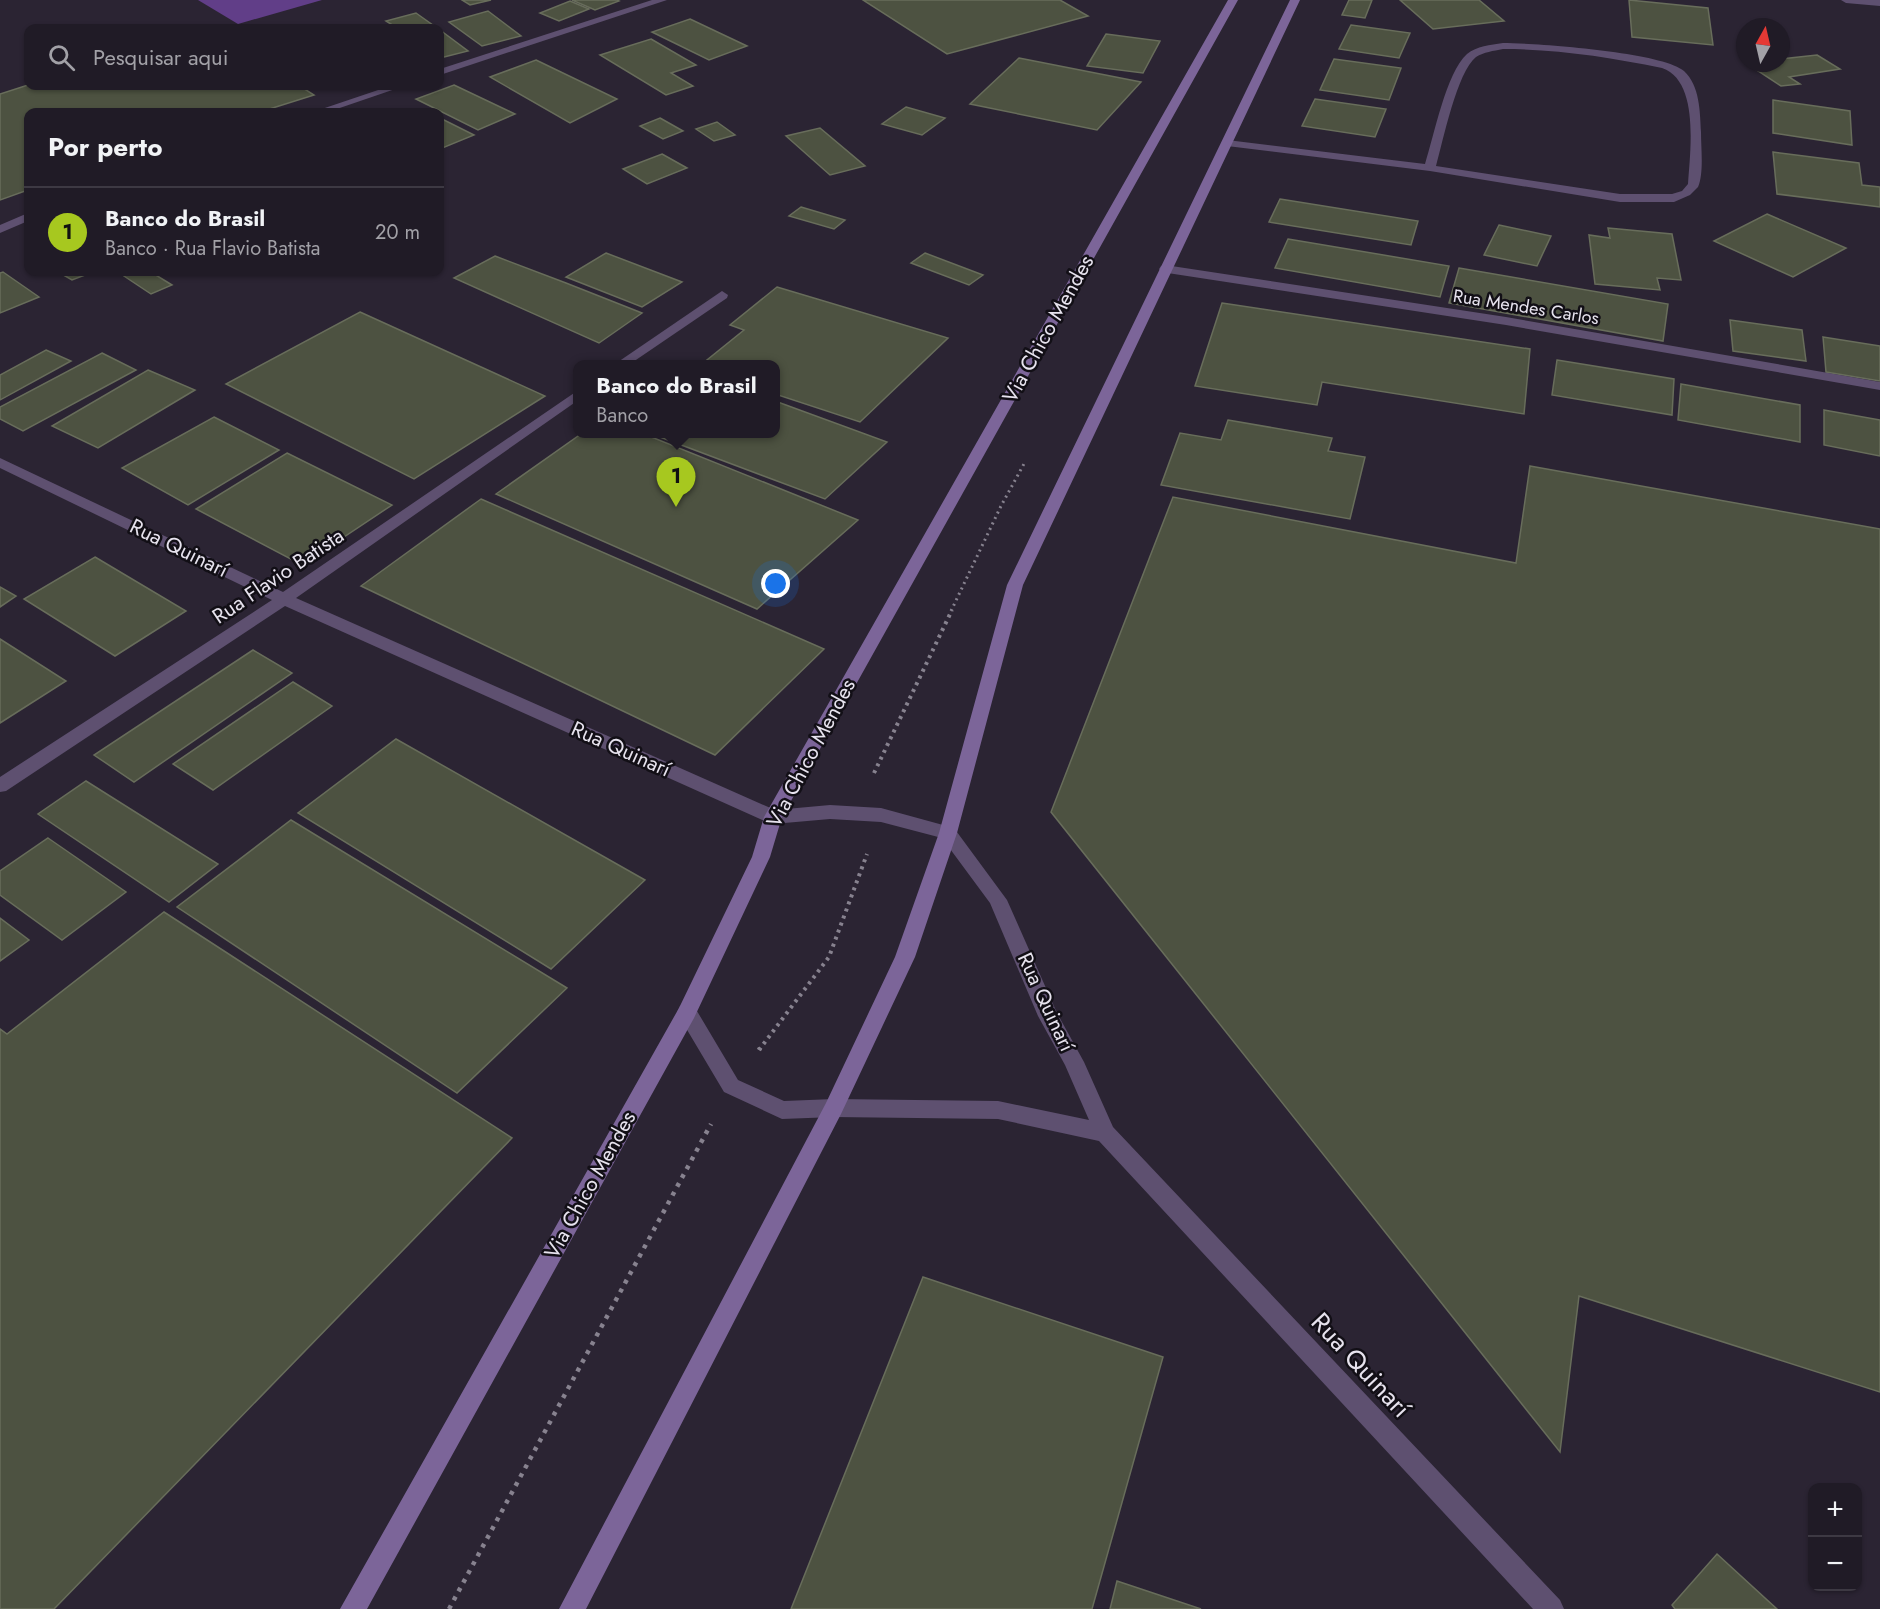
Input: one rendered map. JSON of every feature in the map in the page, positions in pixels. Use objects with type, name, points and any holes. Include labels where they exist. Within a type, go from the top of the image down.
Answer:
[{"type":"main road","name":"Via Chico Mendes","points":[[353,1609],[687,1012],[760,857],[773,817],[1233,0]]},
{"type":"main road","points":[[572,1609],[834,1108],[905,957],[948,833],[1015,585],[1295,0]]},
{"type":"street","points":[[444,71],[662,0]]},
{"type":"street","points":[[1846,0],[1880,3]]},
{"type":"street","points":[[1227,142],[1430,168],[1620,198],[1674,198],[1686,193],[1694,184],[1695,136],[1690,86],[1675,68],[1647,62],[1522,45],[1493,46],[1471,55],[1454,90],[1430,168]]},
{"type":"street","points":[[330,108],[387,90]]},
{"type":"street","points":[[0,229],[24,219]]},
{"type":"street","name":"Rua Mendes Carlos","points":[[1165,269],[1506,321],[1880,386]]},
{"type":"street","points":[[627,360],[722,295]]},
{"type":"street","name":"Rua Flavio Batista","points":[[0,786],[284,599],[573,398]]},
{"type":"street","name":"Rua Quinarí","points":[[0,462],[284,599],[773,817],[830,812],[881,814],[948,833],[998,900],[1048,1016],[1074,1062],[1105,1133],[1551,1609]]},
{"type":"street","points":[[687,1012],[731,1086],[782,1110],[834,1108],[998,1110],[1105,1133]]},
{"type":"path","points":[[449,1609],[731,1086],[829,957],[881,814]]},
{"type":"shaded area","points":[[198,0],[322,0],[238,24]]},
{"type":"building","points":[[462,0],[491,0],[470,5]]},
{"type":"building","points":[[572,0],[617,0],[619,1],[595,10]]},
{"type":"building","points":[[863,0],[1060,0],[1088,16],[947,54]]},
{"type":"building","points":[[1349,0],[1372,0],[1365,18],[1342,15]]},
{"type":"building","points":[[1400,0],[1479,0],[1504,21],[1433,29]]},
{"type":"building","points":[[1629,0],[1708,8],[1713,45],[1632,37]]},
{"type":"building","points":[[570,1],[589,9],[559,21],[540,13]]},
{"type":"building","points":[[488,11],[521,36],[482,46],[449,22]]},
{"type":"building","points":[[416,13],[431,24],[391,24],[386,21]]},
{"type":"building","points":[[690,19],[747,46],[709,60],[652,32]]},
{"type":"building","points":[[1351,25],[1410,33],[1399,58],[1339,49]]},
{"type":"building","points":[[444,33],[468,51],[444,57]]},
{"type":"building","points":[[1106,34],[1160,41],[1143,73],[1087,66]]},
{"type":"building","points":[[651,39],[696,65],[671,73],[693,86],[666,95],[600,55]]},
{"type":"building","points":[[1817,55],[1840,69],[1789,77],[1800,84],[1781,86],[1760,72],[1790,72],[1790,58]]},
{"type":"building","points":[[1019,58],[1141,82],[1097,130],[970,104]]},
{"type":"building","points":[[1334,59],[1401,68],[1389,100],[1320,90]]},
{"type":"building","points":[[536,60],[617,99],[570,123],[490,77]]},
{"type":"building","points":[[454,85],[515,114],[478,130],[444,113],[444,108],[434,108],[416,99]]},
{"type":"building","points":[[24,86],[24,90],[306,90],[314,95],[273,108],[24,108],[24,191],[0,200],[0,94]]},
{"type":"building","points":[[1315,99],[1386,109],[1375,137],[1302,126]]},
{"type":"building","points":[[1773,100],[1850,111],[1852,145],[1773,133]]},
{"type":"building","points":[[906,107],[945,118],[922,135],[882,124]]},
{"type":"building","points":[[660,118],[683,131],[663,139],[640,126]]},
{"type":"building","points":[[444,120],[474,135],[444,147]]},
{"type":"building","points":[[717,122],[735,135],[714,141],[696,129]]},
{"type":"building","points":[[820,128],[865,166],[830,175],[786,136]]},
{"type":"building","points":[[1773,152],[1859,163],[1862,185],[1880,187],[1880,207],[1777,194]]},
{"type":"building","points":[[662,154],[687,168],[647,184],[623,169]]},
{"type":"building","points":[[1280,199],[1418,221],[1411,245],[1269,222]]},
{"type":"building","points":[[801,207],[845,220],[834,229],[789,216]]},
{"type":"building","points":[[1767,214],[1846,248],[1793,277],[1714,241]]},
{"type":"building","points":[[1499,225],[1551,236],[1537,266],[1484,255]]},
{"type":"building","points":[[1608,228],[1672,234],[1681,280],[1657,278],[1660,290],[1595,284],[1589,235],[1610,238]]},
{"type":"building","points":[[1288,239],[1449,266],[1440,297],[1275,268]]},
{"type":"building","points":[[606,253],[682,282],[642,307],[566,277]]},
{"type":"building","points":[[925,253],[983,275],[969,285],[911,263]]},
{"type":"building","points":[[495,256],[642,313],[599,343],[454,278]]},
{"type":"building","points":[[1459,268],[1668,304],[1663,341],[1449,303]]},
{"type":"building","points":[[3,272],[39,297],[0,313],[0,273]]},
{"type":"building","points":[[65,276],[82,276],[72,280]]},
{"type":"building","points":[[124,276],[157,276],[172,285],[151,294]]},
{"type":"building","points":[[777,287],[948,338],[860,422],[780,396],[780,360],[707,360],[744,330],[730,325]]},
{"type":"building","points":[[1222,303],[1530,349],[1524,414],[1322,382],[1317,405],[1195,386]]},
{"type":"building","points":[[360,312],[545,396],[414,479],[226,384]]},
{"type":"building","points":[[1730,320],[1802,330],[1806,361],[1733,351]]},
{"type":"building","points":[[1823,337],[1880,346],[1880,381],[1826,372]]},
{"type":"building","points":[[46,350],[71,361],[0,400],[0,375]]},
{"type":"building","points":[[102,353],[136,370],[23,431],[0,419],[0,407]]},
{"type":"building","points":[[1557,360],[1674,379],[1672,415],[1552,395]]},
{"type":"building","points":[[148,370],[195,390],[98,448],[52,426]]},
{"type":"building","points":[[1681,384],[1800,405],[1800,442],[1678,420]]},
{"type":"building","points":[[780,403],[887,442],[825,499],[663,438],[780,438]]},
{"type":"building","points":[[1824,410],[1880,420],[1880,456],[1824,445]]},
{"type":"building","points":[[214,417],[279,450],[188,505],[122,468]]},
{"type":"building","points":[[1228,420],[1332,438],[1328,451],[1365,457],[1350,519],[1161,485],[1180,433],[1221,440]]},
{"type":"building","points":[[575,438],[654,438],[858,520],[757,609],[496,494]]},
{"type":"building","points":[[287,453],[392,505],[302,565],[196,509]]},
{"type":"building","points":[[1530,466],[1880,529],[1880,1392],[1579,1296],[1560,1452],[1051,812],[1173,497],[1516,563]]},
{"type":"building","points":[[481,499],[824,649],[715,755],[361,586]]},
{"type":"building","points":[[95,557],[186,611],[115,656],[24,599]]},
{"type":"building","points":[[0,587],[16,596],[0,607]]},
{"type":"building","points":[[0,639],[66,681],[0,723]]},
{"type":"building","points":[[253,650],[292,673],[134,782],[94,755]]},
{"type":"building","points":[[293,682],[332,706],[213,790],[173,764]]},
{"type":"building","points":[[396,739],[645,880],[551,969],[298,813]]},
{"type":"building","points":[[86,781],[218,864],[169,902],[38,814]]},
{"type":"building","points":[[291,820],[567,988],[457,1093],[177,907]]},
{"type":"building","points":[[48,838],[126,892],[62,940],[0,895],[0,871]]},
{"type":"building","points":[[164,912],[512,1138],[54,1609],[0,1609],[0,1029],[7,1034]]},
{"type":"building","points":[[0,918],[29,940],[0,961]]},
{"type":"building","points":[[923,1277],[1163,1357],[1092,1609],[791,1609]]},
{"type":"building","points":[[1717,1554],[1777,1609],[1675,1609],[1672,1605]]},
{"type":"building","points":[[1117,1581],[1201,1609],[1110,1609]]},
{"type":"place","name":"Banco do Brasil","points":[[676,507]]}]
